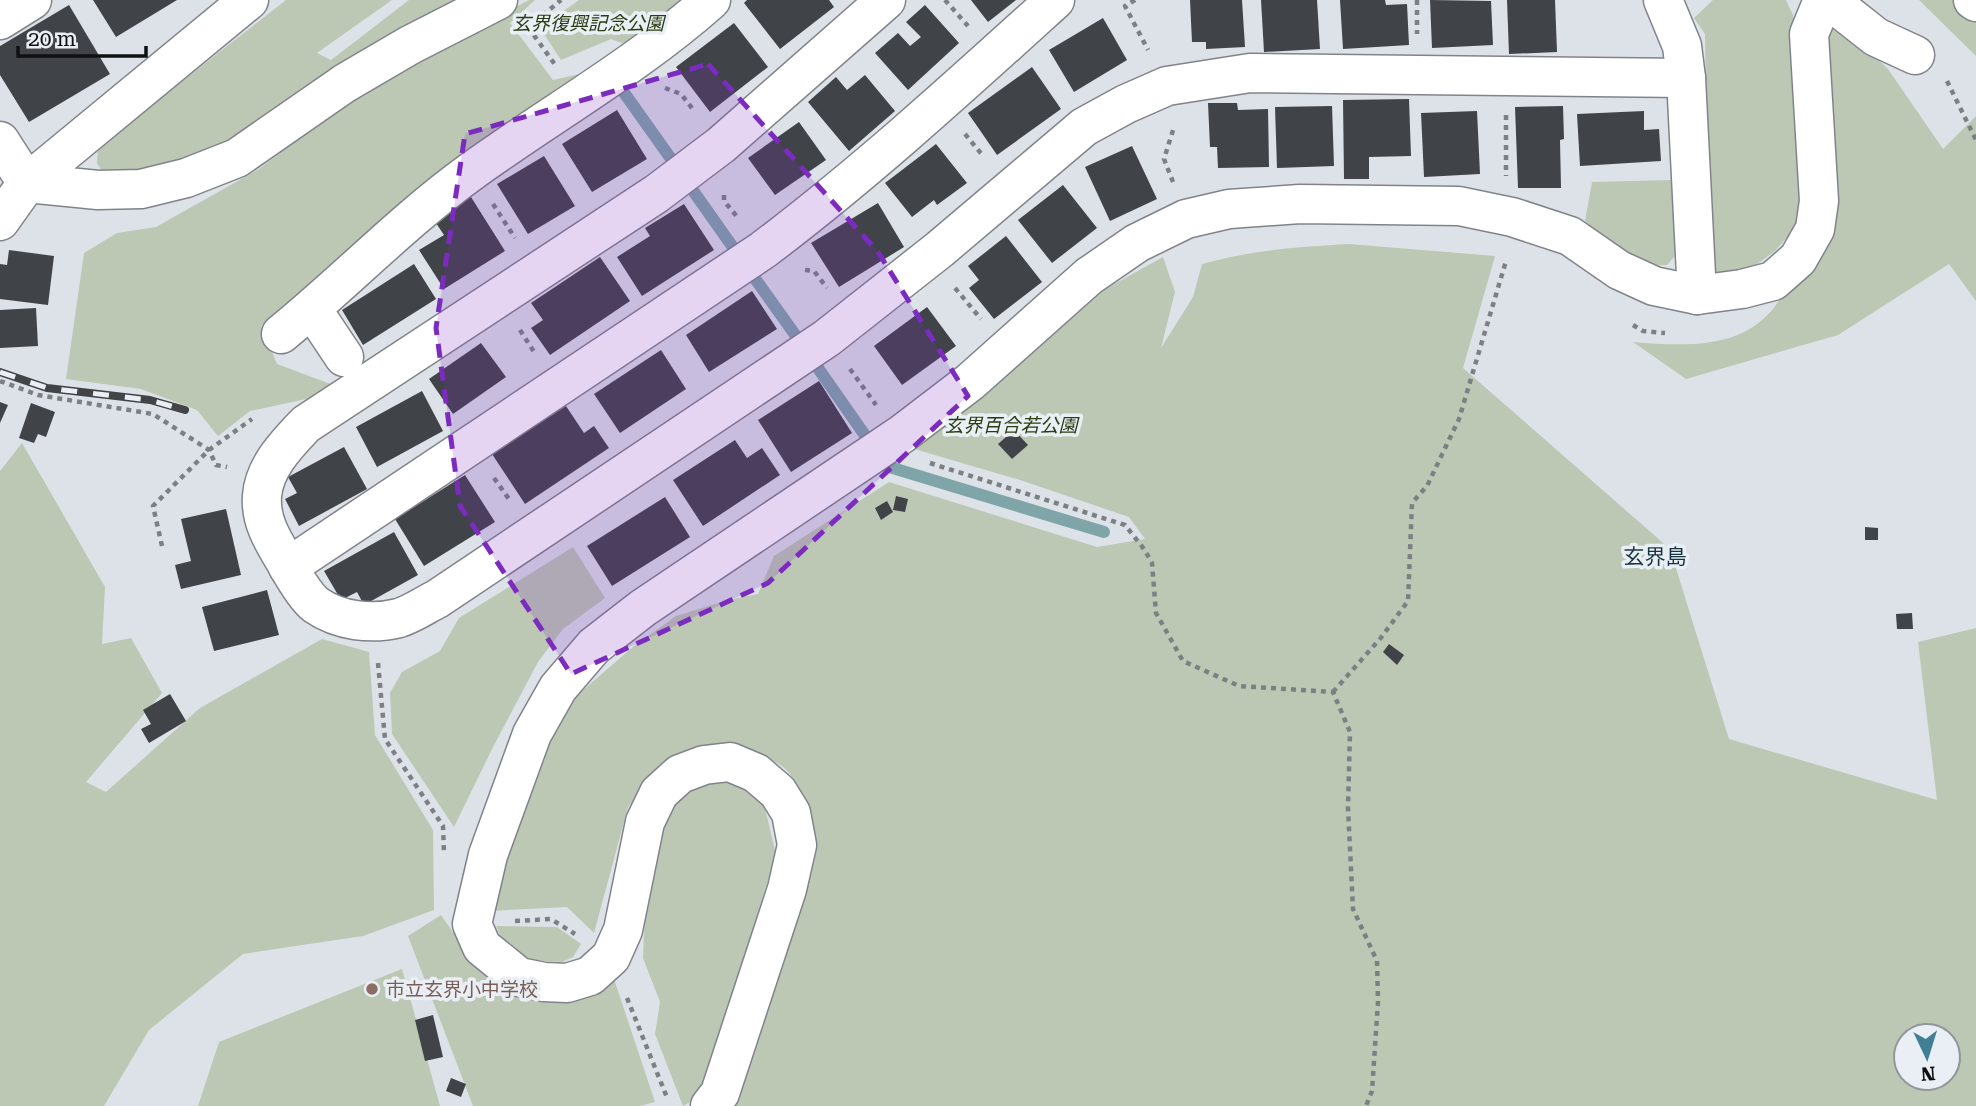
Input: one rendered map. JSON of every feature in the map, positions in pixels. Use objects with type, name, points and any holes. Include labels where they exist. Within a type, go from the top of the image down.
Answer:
[{"type":"street","points":[[0,20],[32,0]]},
{"type":"street","points":[[0,221],[27,183],[249,0]]},
{"type":"street","points":[[27,183],[98,190],[130,190],[186,178],[237,158],[345,83],[410,45],[498,0]]},
{"type":"street","points":[[281,334],[416,213],[471,171],[674,33],[711,0]]},
{"type":"street","points":[[886,0],[721,145],[656,194],[306,424],[282,449],[267,476],[262,496],[266,529],[314,604],[341,617],[362,622],[398,618],[437,599],[839,329],[929,259],[1084,127],[1167,86],[1250,73],[1686,78]]},
{"type":"street","points":[[288,567],[763,250],[814,211],[919,122],[1055,0]]},
{"type":"street","points":[[1663,0],[1682,46],[1686,78],[1697,295]]},
{"type":"street","points":[[710,1106],[720,1093],[787,889],[797,845],[791,813],[778,792],[756,773],[730,762],[704,765],[680,774],[659,793],[645,822],[623,930],[611,957],[590,975],[567,983],[519,977],[482,947],[472,924],[488,855],[532,734],[558,688],[594,646],[643,608],[896,438],[970,382],[1089,276],[1137,243],[1186,219],[1229,209],[1300,204],[1459,206],[1513,217],[1570,236],[1631,275],[1654,285],[1697,295],[1742,289],[1773,281],[1798,259],[1815,229],[1819,201],[1810,34],[1823,0]]},
{"type":"street","points":[[1829,0],[1876,37],[1915,55]]},
{"type":"street","points":[[0,141],[27,183]]},
{"type":"street","points":[[312,309],[344,357]]},
{"type":"path","points":[[558,70],[528,27],[561,0]]},
{"type":"path","points":[[1915,55],[1947,79],[1976,139]]},
{"type":"path","points":[[629,62],[641,80],[681,94],[721,145],[727,160],[724,201],[775,265],[814,271],[877,406],[905,455],[1125,525],[1152,564],[1156,613],[1183,661],[1239,686],[1333,692]]},
{"type":"path","points":[[1506,76],[1506,179]]},
{"type":"path","points":[[929,259],[982,320]]},
{"type":"path","points":[[1333,692],[1380,639],[1408,601],[1412,503],[1427,486],[1459,419],[1506,261]]},
{"type":"path","points":[[498,297],[547,371],[549,393]]},
{"type":"path","points":[[0,381],[38,395],[153,414],[209,450],[216,465],[267,476]]},
{"type":"path","points":[[162,546],[153,506],[209,450],[255,416],[282,415],[306,424]]},
{"type":"path","points":[[471,445],[533,533]]},
{"type":"path","points":[[378,658],[385,739],[443,826],[444,853]]},
{"type":"path","points":[[1333,692],[1350,732],[1348,808],[1353,909],[1377,961],[1378,1002],[1372,1091],[1366,1106]]},
{"type":"highlighted area","points":[[708,64],[878,252],[968,396],[768,583],[571,674],[460,506],[436,328],[465,134]]},
{"type":"green space","points":[[286,0],[392,0],[317,53],[331,60],[409,0],[470,0],[216,147],[161,167],[103,173],[97,163],[98,147]]},
{"type":"green space","points":[[529,0],[535,0],[510,23],[553,80],[597,70],[261,326],[277,364],[336,386],[311,398],[250,411],[218,436],[197,410],[141,389],[66,379],[84,253],[117,233],[156,227],[259,169],[332,114],[395,72]]},
{"type":"green space","name":"玄界復興記念公園","points":[[579,0],[686,0],[632,47],[611,39],[561,60],[540,28]]},
{"type":"green space","points":[[1713,0],[1786,0],[1793,15],[1800,212],[1790,234],[1775,251],[1749,270],[1709,275],[1705,34],[1694,18]]},
{"type":"green space","points":[[1919,0],[1976,0],[1976,56]]},
{"type":"green space","points":[[1828,24],[1843,27],[1888,69],[1943,149],[1976,116],[1976,301],[1949,264],[1838,335],[1686,379],[1633,342],[1679,344],[1722,340],[1742,333],[1760,322],[1775,306],[1787,285]]},
{"type":"green space","points":[[1673,180],[1676,246],[1674,257],[1667,265],[1644,262],[1633,257],[1585,221],[1592,182]]},
{"type":"green space","name":"玄界百合若公園","points":[[1349,244],[1495,256],[1463,368],[1670,549],[1729,739],[1937,800],[1918,642],[1976,628],[1976,1106],[722,1106],[804,802],[794,780],[782,766],[742,750],[641,791],[628,807],[594,933],[567,907],[489,911],[540,754],[560,710],[634,646],[676,616],[758,594],[774,556],[889,482],[1097,547],[1145,539],[1129,517],[1020,480],[911,448],[1100,292],[1163,257],[1175,292],[1161,348],[1193,297],[1202,264],[1257,252]]},
{"type":"green space","points":[[22,443],[105,587],[102,644],[131,638],[162,693],[86,782],[106,792],[200,708],[322,639],[369,652],[375,735],[433,830],[434,910],[363,936],[243,954],[149,1030],[104,1106],[0,1106],[0,471]]},
{"type":"green space","points":[[573,547],[605,598],[563,629],[538,662],[454,827],[392,734],[390,693],[402,672],[440,651],[459,618]]},
{"type":"green space","points":[[734,782],[754,790],[765,808],[776,855],[705,1078],[694,1100],[683,1106],[655,1034],[660,1002],[643,958],[646,890],[657,832],[682,793],[708,784]]},
{"type":"green space","points":[[441,915],[475,964],[612,973],[655,1102],[640,1106],[473,1106],[408,936]]},
{"type":"green space","points":[[496,926],[557,927],[581,944],[573,957],[562,962],[528,960],[503,941]]},
{"type":"green space","name":"市立玄界小中学校","points":[[402,969],[440,1106],[198,1106],[219,1042]]},
{"type":"building","points":[[93,0],[177,0],[116,37]]},
{"type":"building","points":[[747,0],[829,0],[834,7],[780,49],[744,3]]},
{"type":"building","points":[[971,0],[1016,0],[988,22]]},
{"type":"building","points":[[1190,0],[1242,0],[1245,47],[1206,49],[1206,42],[1192,42]]},
{"type":"building","points":[[1261,0],[1317,0],[1320,49],[1264,52]]},
{"type":"building","points":[[1340,0],[1385,0],[1386,5],[1407,4],[1409,45],[1343,49]]},
{"type":"building","points":[[1430,0],[1491,1],[1493,45],[1432,48]]},
{"type":"building","points":[[1507,0],[1555,0],[1557,52],[1509,54]]},
{"type":"building","points":[[69,5],[110,74],[29,122],[0,75],[0,46]]},
{"type":"building","points":[[925,5],[959,43],[908,90],[875,53],[898,33],[910,46],[921,37],[906,22]]},
{"type":"building","points":[[1103,18],[1127,60],[1074,92],[1049,50]]},
{"type":"building","points":[[734,23],[768,67],[710,112],[676,67]]},
{"type":"building","points":[[1032,67],[1061,109],[997,155],[968,113]]},
{"type":"building","points":[[865,75],[895,111],[849,151],[808,102],[836,77],[847,90]]},
{"type":"building","points":[[1409,99],[1411,156],[1369,157],[1369,179],[1344,179],[1343,100]]},
{"type":"building","points":[[1208,103],[1237,103],[1238,110],[1268,109],[1269,167],[1218,168],[1217,147],[1210,147]]},
{"type":"building","points":[[1332,106],[1334,166],[1277,168],[1275,107]]},
{"type":"building","points":[[1563,106],[1564,139],[1560,140],[1561,188],[1518,188],[1515,107]]},
{"type":"building","points":[[617,110],[647,159],[592,192],[562,144]]},
{"type":"building","points":[[1477,111],[1480,174],[1424,177],[1421,113]]},
{"type":"building","points":[[1644,111],[1644,130],[1659,129],[1661,161],[1580,166],[1577,114]]},
{"type":"building","points":[[799,122],[826,160],[775,195],[748,158]]},
{"type":"building","points":[[936,144],[967,183],[937,205],[934,200],[912,217],[885,183]]},
{"type":"building","points":[[1132,146],[1157,199],[1110,221],[1085,167]]},
{"type":"building","points":[[544,156],[575,206],[528,234],[497,184]]},
{"type":"building","points":[[1063,185],[1097,228],[1052,263],[1018,220]]},
{"type":"building","points":[[471,197],[505,251],[444,289],[419,250],[444,235],[434,220]]},
{"type":"building","points":[[878,203],[904,247],[839,287],[811,243]]},
{"type":"building","points":[[684,204],[714,250],[642,296],[617,257],[650,236],[645,228]]},
{"type":"building","points":[[1006,236],[1042,282],[994,319],[969,288],[979,280],[968,266]]},
{"type":"building","points":[[9,250],[54,256],[48,305],[0,299],[0,264],[7,265]]},
{"type":"building","points":[[600,257],[630,301],[550,355],[531,328],[543,320],[531,303]]},
{"type":"building","points":[[414,264],[436,299],[363,345],[342,310]]},
{"type":"building","points":[[752,291],[777,329],[709,372],[686,335]]},
{"type":"building","points":[[927,307],[956,346],[902,385],[874,346]]},
{"type":"building","points":[[36,308],[38,346],[0,348],[0,310]]},
{"type":"building","points":[[481,343],[506,377],[453,414],[429,379]]},
{"type":"building","points":[[661,350],[686,389],[620,433],[594,394]]},
{"type":"building","points":[[819,381],[852,433],[791,472],[758,420]]},
{"type":"building","points":[[422,391],[443,431],[377,467],[356,427]]},
{"type":"building","points":[[0,402],[8,405],[0,423]]},
{"type":"building","points":[[31,403],[55,412],[46,437],[38,434],[34,443],[19,438]]},
{"type":"building","points":[[566,406],[584,433],[594,426],[609,448],[525,504],[492,454]]},
{"type":"building","points":[[1014,430],[1028,445],[1012,459],[998,444]]},
{"type":"building","points":[[735,440],[747,458],[762,448],[780,475],[703,526],[673,480]]},
{"type":"building","points":[[344,447],[367,489],[299,526],[285,499],[297,493],[288,477]]},
{"type":"building","points":[[465,475],[495,522],[424,566],[395,519]]},
{"type":"building","points":[[896,496],[908,499],[905,512],[893,510]]},
{"type":"building","points":[[665,497],[690,537],[612,586],[587,546]]},
{"type":"building","points":[[887,501],[893,512],[881,520],[875,508]]},
{"type":"building","points":[[226,509],[241,575],[181,589],[175,565],[191,561],[181,519]]},
{"type":"building","points":[[1865,527],[1878,528],[1878,540],[1865,540]]},
{"type":"building","points":[[394,532],[418,575],[364,605],[357,592],[341,600],[324,571]]},
{"type":"building","points":[[267,590],[279,635],[214,651],[202,607]]},
{"type":"building","points":[[1912,613],[1913,629],[1897,629],[1896,614]]},
{"type":"building","points":[[1389,644],[1404,655],[1397,665],[1383,652]]},
{"type":"building","points":[[170,694],[186,721],[149,743],[141,729],[151,724],[143,710]]},
{"type":"building","points":[[433,1015],[443,1057],[425,1061],[415,1020]]},
{"type":"building","points":[[451,1078],[466,1084],[461,1097],[446,1091]]},
{"type":"waterway","points":[[620,87],[674,163]]},
{"type":"waterway","points":[[689,185],[737,253]]},
{"type":"waterway","points":[[751,273],[801,343]]},
{"type":"waterway","points":[[813,361],[869,441]]},
{"type":"waterway","points":[[886,466],[1104,532]]},
{"type":"railway","points":[[0,372],[47,388],[150,400],[185,410]]},
{"type":"place","name":"市立玄界小中学校","points":[[372,989]]},
{"type":"district","name":"玄界島","points":[[1655,557]]}]
